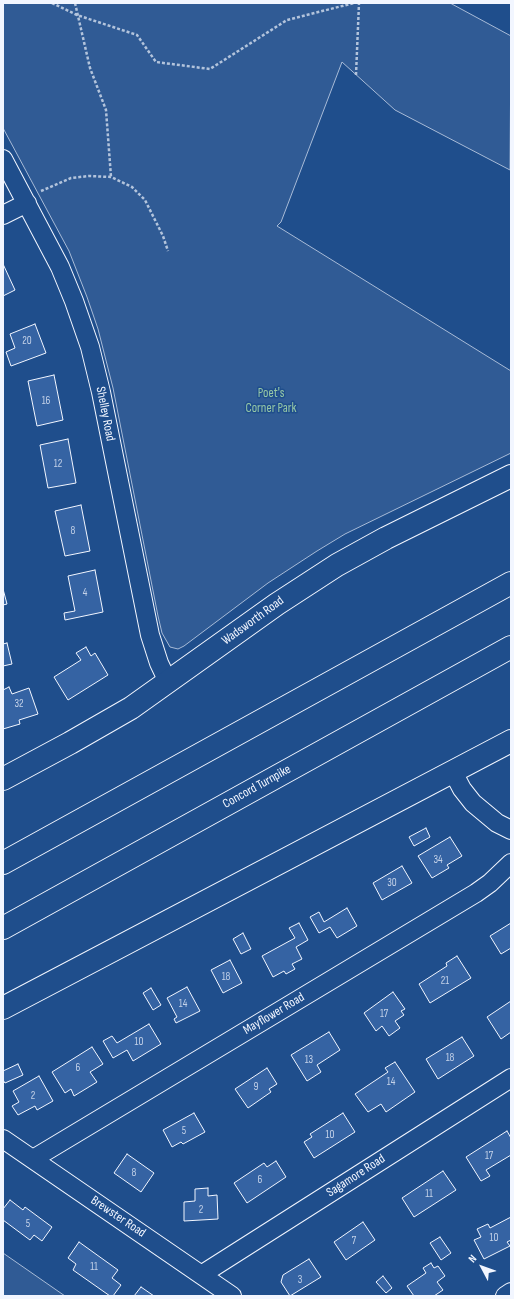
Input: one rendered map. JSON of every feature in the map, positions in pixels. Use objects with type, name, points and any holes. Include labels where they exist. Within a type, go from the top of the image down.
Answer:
[{"type":"main road","name":"Wadsworth Road","points":[[3,779],[117,716],[168,682],[277,604],[332,568],[386,538],[511,476]]},
{"type":"main road","points":[[3,863],[511,582]]},
{"type":"main road","name":"Concord Turnpike","points":[[3,928],[511,647]]},
{"type":"main road","points":[[3,1008],[511,741]]},
{"type":"street","name":"Shelley Road","points":[[3,159],[52,251],[68,286],[90,346],[150,635],[159,663],[168,682]]},
{"type":"street","points":[[3,215],[26,201]]},
{"type":"street","points":[[452,772],[473,803],[497,823],[511,830]]},
{"type":"street","name":"Mayflower Road","points":[[33,1159],[476,893],[490,883],[511,863]]},
{"type":"street","name":"Sagamore Road","points":[[201,1274],[511,1078]]},
{"type":"street","name":"Brewster Road","points":[[3,1139],[232,1296]]},
{"type":"street","points":[[505,1296],[511,1292]]},
{"type":"path","points":[[52,3],[77,15],[137,36],[156,62],[210,69],[287,20],[354,3]]},
{"type":"path","points":[[75,3],[90,68],[106,110],[111,177]]},
{"type":"path","points":[[356,75],[359,3]]},
{"type":"path","points":[[26,201],[70,178],[89,176],[111,177],[132,187],[145,200],[168,251]]},
{"type":"green space","name":"Poet's Corner Park","points":[[3,3],[450,3],[511,36],[510,170],[395,110],[342,62],[281,222],[277,226],[511,371],[511,453],[345,534],[268,583],[184,646],[178,649],[170,647],[162,633],[158,616],[113,388],[98,329],[69,251],[3,128]]},
{"type":"green space","points":[[3,1253],[65,1296],[3,1296]]},
{"type":"building","points":[[3,264],[15,290],[3,296]]},
{"type":"building","points":[[35,324],[46,353],[11,366],[6,352],[15,348],[10,334]]},
{"type":"building","points":[[54,375],[63,420],[37,426],[28,381]]},
{"type":"building","points":[[68,439],[76,483],[48,488],[40,445]]},
{"type":"building","points":[[81,505],[90,551],[65,556],[55,511]]},
{"type":"building","points":[[95,570],[103,612],[65,620],[64,613],[75,611],[68,576]]},
{"type":"building","points":[[3,589],[7,604],[3,605]]},
{"type":"building","points":[[7,643],[12,664],[3,666],[3,644]]},
{"type":"building","points":[[86,647],[91,656],[95,653],[108,675],[68,700],[54,677],[81,660],[76,653]]},
{"type":"building","points":[[9,687],[12,694],[29,688],[38,714],[19,720],[20,724],[3,729],[3,690]]},
{"type":"building","points":[[426,828],[430,837],[414,846],[409,837]]},
{"type":"building","points":[[450,837],[462,856],[447,865],[449,868],[432,878],[418,856]]},
{"type":"building","points":[[402,866],[412,883],[382,900],[373,883]]},
{"type":"building","points":[[347,908],[357,926],[337,938],[330,927],[319,933],[310,917],[319,912],[324,922]]},
{"type":"building","points":[[299,923],[308,940],[296,947],[302,959],[292,964],[295,969],[286,974],[284,971],[273,977],[262,956],[295,938],[289,928]]},
{"type":"building","points":[[511,923],[511,948],[501,954],[490,936]]},
{"type":"building","points":[[243,933],[251,949],[241,954],[233,939]]},
{"type":"building","points":[[457,956],[471,978],[430,1003],[419,984],[447,966],[446,963]]},
{"type":"building","points":[[230,960],[242,983],[223,993],[211,970]]},
{"type":"building","points":[[187,987],[200,1011],[176,1023],[174,1019],[177,1017],[167,998]]},
{"type":"building","points":[[151,988],[161,1005],[153,1010],[143,993]]},
{"type":"building","points":[[393,992],[405,1009],[401,1011],[404,1015],[395,1021],[400,1028],[389,1036],[382,1026],[376,1031],[364,1013]]},
{"type":"building","points":[[511,1001],[511,1032],[501,1039],[487,1017]]},
{"type":"building","points":[[149,1024],[161,1044],[133,1061],[127,1050],[113,1058],[103,1041],[112,1036],[117,1043]]},
{"type":"building","points":[[329,1032],[340,1050],[317,1065],[321,1072],[307,1081],[291,1055]]},
{"type":"building","points":[[462,1037],[474,1056],[438,1079],[426,1059]]},
{"type":"building","points":[[92,1047],[103,1064],[90,1072],[97,1082],[74,1096],[71,1089],[65,1093],[52,1072]]},
{"type":"building","points":[[395,1062],[415,1092],[386,1112],[381,1104],[368,1112],[355,1094],[388,1072],[385,1068]]},
{"type":"building","points":[[18,1064],[23,1075],[5,1083],[3,1080],[3,1071]]},
{"type":"building","points":[[267,1068],[277,1084],[269,1089],[271,1092],[248,1108],[235,1089]]},
{"type":"building","points":[[39,1076],[53,1101],[37,1110],[35,1106],[18,1115],[12,1106],[19,1102],[13,1091]]},
{"type":"building","points":[[194,1113],[205,1132],[183,1144],[181,1142],[172,1147],[163,1130]]},
{"type":"building","points":[[343,1113],[355,1132],[314,1158],[304,1142],[312,1137],[310,1134]]},
{"type":"building","points":[[507,1131],[511,1138],[511,1155],[486,1170],[490,1176],[481,1181],[466,1157]]},
{"type":"building","points":[[127,1154],[154,1173],[141,1192],[114,1173]]},
{"type":"building","points":[[276,1161],[286,1177],[247,1203],[234,1183],[264,1163],[267,1167]]},
{"type":"building","points":[[443,1171],[456,1190],[414,1217],[402,1198]]},
{"type":"building","points":[[208,1188],[208,1196],[217,1195],[218,1219],[184,1221],[184,1202],[195,1201],[195,1189]]},
{"type":"building","points":[[10,1200],[23,1210],[25,1207],[52,1227],[42,1241],[34,1235],[30,1240],[3,1220],[3,1209]]},
{"type":"building","points":[[511,1217],[511,1240],[507,1242],[510,1246],[484,1259],[474,1240],[481,1237],[477,1229],[488,1224],[490,1228]]},
{"type":"building","points":[[363,1222],[375,1240],[346,1260],[334,1242]]},
{"type":"building","points":[[440,1237],[451,1253],[441,1260],[430,1243]]},
{"type":"building","points":[[79,1242],[118,1270],[112,1278],[121,1285],[113,1296],[110,1296],[73,1270],[76,1264],[68,1258]]},
{"type":"building","points":[[309,1259],[321,1277],[290,1296],[281,1282],[283,1275]]},
{"type":"building","points":[[431,1263],[434,1268],[438,1266],[445,1276],[437,1282],[443,1290],[434,1296],[414,1296],[407,1286],[426,1273],[423,1268]]},
{"type":"building","points":[[383,1276],[392,1288],[386,1293],[376,1282]]},
{"type":"building","points":[[141,1287],[154,1296],[134,1296]]}]
